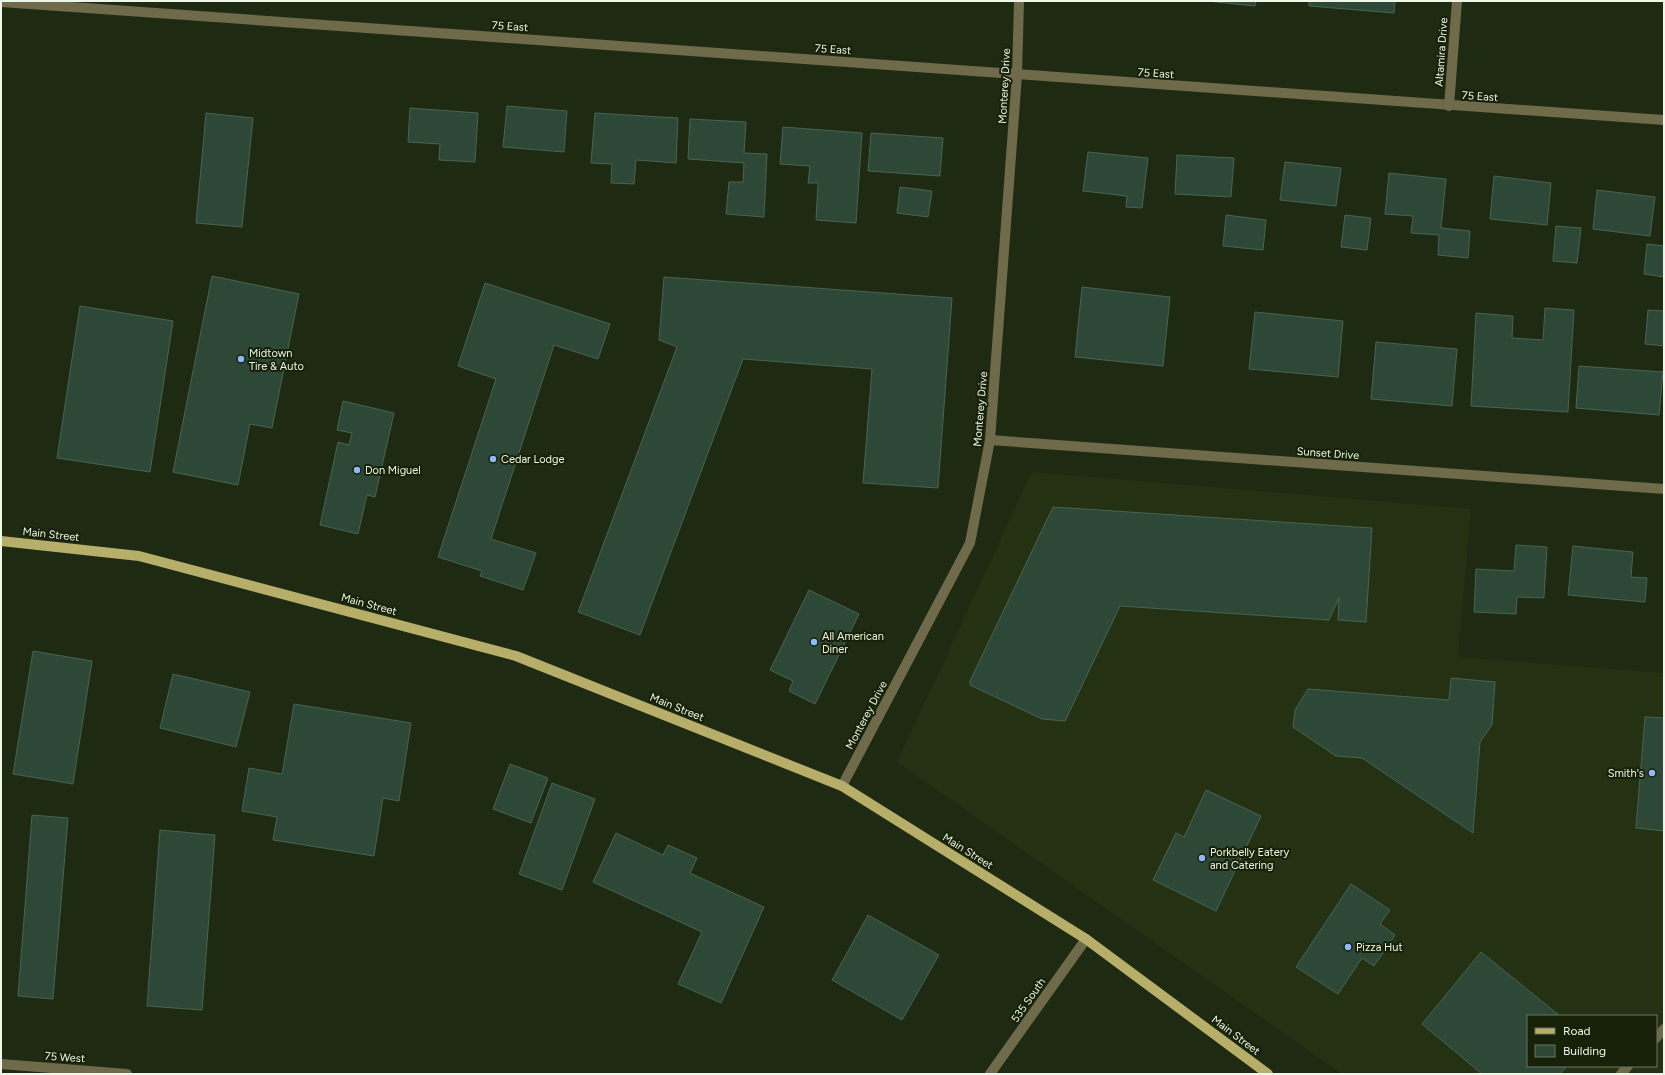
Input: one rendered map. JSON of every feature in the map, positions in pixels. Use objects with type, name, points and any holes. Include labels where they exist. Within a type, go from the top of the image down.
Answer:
[{"type":"main road","name":"Main Street","points":[[1,541],[139,556],[516,656],[842,786],[1086,939],[1268,1074]]},
{"type":"street","name":"Monterey Drive","points":[[842,786],[970,543],[990,440],[1017,75],[1019,1]]},
{"type":"street","name":"Altamira Drive","points":[[1449,106],[1457,1]]},
{"type":"street","name":"75 East","points":[[1,2],[1449,106],[1664,120]]},
{"type":"street","name":"Sunset Drive","points":[[990,440],[1664,490]]},
{"type":"street","name":"535 South","points":[[990,1074],[1086,939]]},
{"type":"street","points":[[1657,1037],[1664,1029]]},
{"type":"street","name":"75 West","points":[[1,1064],[126,1074]]},
{"type":"shaded area","points":[[1032,472],[1471,509],[1458,657],[1664,673],[1664,1074],[1342,1074],[897,762]]},
{"type":"building","points":[[1207,1],[1256,1],[1255,6]]},
{"type":"building","points":[[1309,1],[1395,1],[1394,13],[1309,6]]},
{"type":"building","points":[[507,106],[567,111],[564,152],[503,147]]},
{"type":"building","points":[[410,108],[478,113],[475,162],[439,160],[440,144],[408,142]]},
{"type":"building","points":[[206,113],[253,118],[242,227],[196,223]]},
{"type":"building","points":[[595,113],[678,118],[676,163],[636,160],[634,184],[611,183],[612,164],[591,163]]},
{"type":"building","points":[[690,119],[746,122],[744,153],[767,154],[764,217],[726,214],[729,182],[743,182],[744,163],[688,159]]},
{"type":"building","points":[[783,127],[862,133],[856,223],[816,220],[818,183],[808,183],[810,166],[780,164]]},
{"type":"building","points":[[871,133],[943,138],[940,176],[868,171]]},
{"type":"building","points":[[1088,152],[1148,158],[1142,208],[1126,207],[1127,196],[1083,191]]},
{"type":"building","points":[[1177,155],[1234,158],[1231,197],[1175,194]]},
{"type":"building","points":[[1285,162],[1341,168],[1336,206],[1280,200]]},
{"type":"building","points":[[1389,173],[1446,179],[1441,228],[1470,231],[1468,258],[1438,255],[1439,235],[1411,233],[1413,216],[1385,214]]},
{"type":"building","points":[[1494,176],[1551,183],[1547,225],[1490,219]]},
{"type":"building","points":[[900,187],[932,191],[928,217],[897,213]]},
{"type":"building","points":[[1597,190],[1655,197],[1650,236],[1593,229]]},
{"type":"building","points":[[1226,215],[1266,220],[1263,250],[1223,246]]},
{"type":"building","points":[[1345,215],[1371,218],[1367,250],[1341,247]]},
{"type":"building","points":[[1556,226],[1581,228],[1577,263],[1553,261]]},
{"type":"building","points":[[1647,244],[1664,246],[1664,277],[1644,274]]},
{"type":"building","name":"Midtown Tire & Auto","points":[[212,276],[299,294],[272,428],[250,424],[238,485],[173,472]]},
{"type":"building","points":[[664,277],[952,298],[938,488],[863,483],[872,369],[743,359],[640,635],[578,612],[677,347],[659,340]]},
{"type":"building","name":"Cedar Lodge","points":[[485,283],[610,324],[598,359],[554,345],[491,539],[536,553],[523,590],[480,576],[482,571],[438,557],[496,379],[458,366]]},
{"type":"building","points":[[1082,287],[1170,297],[1163,366],[1075,357]]},
{"type":"building","points":[[80,306],[173,321],[150,472],[57,458]]},
{"type":"building","points":[[1545,308],[1574,310],[1568,412],[1471,406],[1476,313],[1513,316],[1512,338],[1543,340]]},
{"type":"building","points":[[1648,310],[1664,311],[1664,346],[1645,344]]},
{"type":"building","points":[[1255,312],[1343,321],[1338,377],[1249,369]]},
{"type":"building","points":[[1376,342],[1457,349],[1452,406],[1371,399]]},
{"type":"building","points":[[1579,366],[1663,372],[1659,415],[1576,408]]},
{"type":"building","name":"Don Miguel","points":[[343,401],[394,413],[375,497],[367,495],[358,534],[320,525],[338,442],[349,445],[352,433],[337,430]]},
{"type":"building","points":[[1053,507],[1372,528],[1366,622],[1338,620],[1339,598],[1329,620],[1120,606],[1065,721],[1042,719],[970,685],[970,681]]},
{"type":"building","points":[[1516,545],[1547,547],[1544,598],[1517,597],[1516,614],[1474,612],[1476,569],[1514,571]]},
{"type":"building","points":[[1573,546],[1633,552],[1631,577],[1647,578],[1645,602],[1568,595]]},
{"type":"building","name":"All American Diner","points":[[809,590],[859,614],[815,704],[789,691],[793,681],[770,670]]},
{"type":"building","points":[[33,651],[92,661],[73,784],[13,774]]},
{"type":"building","points":[[173,674],[250,692],[236,747],[160,728]]},
{"type":"building","points":[[1451,678],[1495,682],[1492,725],[1480,742],[1473,833],[1362,758],[1336,756],[1293,727],[1295,710],[1308,689],[1449,700]]},
{"type":"building","points":[[294,704],[411,723],[399,801],[383,798],[374,856],[273,840],[277,817],[242,811],[249,768],[282,774]]},
{"type":"building","name":"Smith's","points":[[1645,717],[1664,718],[1664,831],[1636,828]]},
{"type":"building","points":[[510,764],[548,778],[531,823],[493,809]]},
{"type":"building","points":[[552,783],[595,799],[562,890],[519,874]]},
{"type":"building","name":"Porkbelly Eatery and Catering","points":[[1206,790],[1261,816],[1216,911],[1153,880],[1176,833],[1184,837]]},
{"type":"building","points":[[32,815],[68,818],[53,999],[18,996]]},
{"type":"building","points":[[160,830],[215,835],[202,1010],[147,1006]]},
{"type":"building","points":[[616,833],[663,855],[668,845],[697,858],[690,873],[764,907],[721,1003],[678,984],[702,932],[593,882]]},
{"type":"building","name":"Pizza Hut","points":[[1351,884],[1390,910],[1380,924],[1395,935],[1374,966],[1362,958],[1338,994],[1296,967]]},
{"type":"building","points":[[868,915],[939,955],[902,1020],[832,980]]},
{"type":"building","points":[[1481,952],[1559,1015],[1527,1015],[1527,1067],[1566,1067],[1560,1074],[1482,1074],[1422,1024]]},
{"type":"place","name":"Midtown Tire & Auto","points":[[241,359]]},
{"type":"place","name":"Cedar Lodge","points":[[493,459]]},
{"type":"place","name":"Don Miguel","points":[[357,470]]},
{"type":"place","name":"All American Diner","points":[[814,642]]},
{"type":"place","name":"Smith's","points":[[1652,773]]},
{"type":"place","name":"Porkbelly Eatery and Catering","points":[[1202,858]]},
{"type":"place","name":"Pizza Hut","points":[[1348,947]]}]
